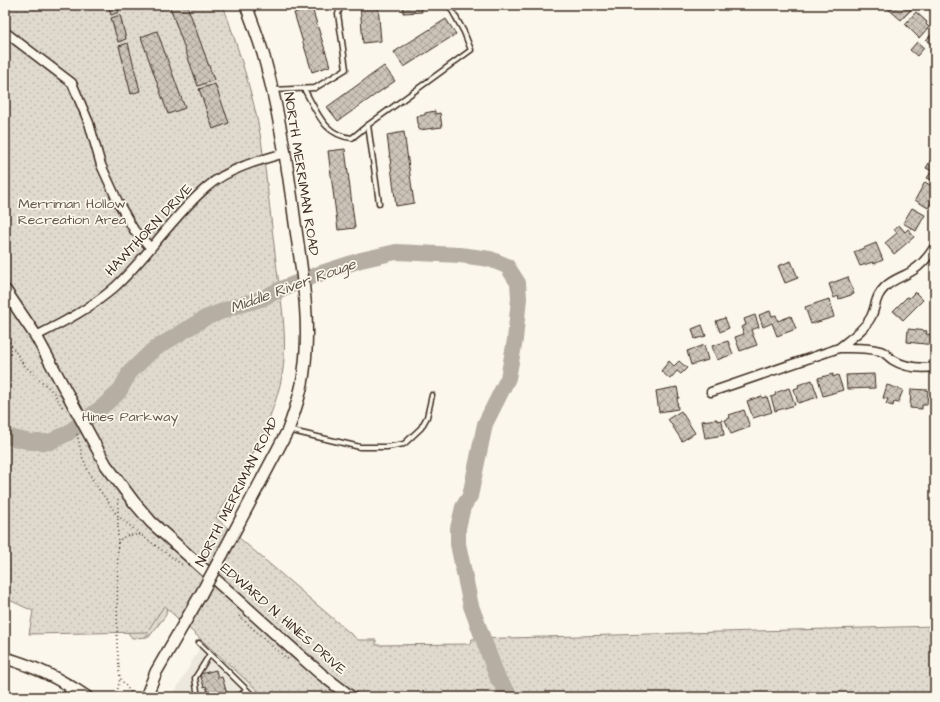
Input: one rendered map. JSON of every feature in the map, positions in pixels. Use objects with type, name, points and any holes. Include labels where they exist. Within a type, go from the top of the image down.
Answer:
[{"type":"main road","name":"NORTH MERRIMAN ROAD","points":[[146,697],[156,672],[201,594],[288,430],[295,411],[304,372],[307,332],[305,298],[285,153],[263,55],[246,5]]},
{"type":"main road","name":"EDWARD N. HINES DRIVE","points":[[5,290],[36,336],[106,465],[120,485],[151,522],[302,658],[351,697]]},
{"type":"main road","points":[[5,658],[36,669],[68,685],[87,697]]},
{"type":"street","points":[[5,32],[72,83],[89,124],[101,165],[118,202],[134,230],[151,248]]},
{"type":"street","name":"HAWTHORN DRIVE","points":[[36,336],[86,309],[116,286],[180,214],[208,186],[243,167],[262,159],[285,153]]},
{"type":"street","points":[[839,348],[859,331],[870,318],[875,301],[884,288],[892,281],[917,268],[935,246]]},
{"type":"street","points":[[711,392],[839,348],[860,348],[881,351],[892,359],[910,367],[935,367]]},
{"type":"lane","points":[[272,90],[315,88],[346,69],[338,14],[341,5]]},
{"type":"lane","points":[[304,89],[330,130],[341,136],[352,138],[471,50],[464,32],[448,5]]},
{"type":"lane","points":[[368,125],[379,203]]},
{"type":"lane","points":[[288,430],[360,447],[387,447],[404,444],[421,428],[427,417],[432,395]]},
{"type":"lane","points":[[199,643],[254,697]]},
{"type":"lane","points":[[198,697],[195,678],[210,654]]},
{"type":"lane","points":[[66,697],[68,685]]},
{"type":"lane","points":[[239,697],[246,690]]},
{"type":"path","points":[[5,335],[23,364],[54,393]]},
{"type":"path","points":[[116,697],[120,678],[117,645],[117,515],[120,485]]},
{"type":"path","points":[[117,544],[120,539],[126,536],[141,536]]},
{"type":"path","points":[[120,678],[131,694]]},
{"type":"shaded area","points":[[203,642],[265,697],[172,697]]},
{"type":"green space","name":"Hines Parkway","points":[[5,5],[223,5],[240,54],[261,139],[284,324],[284,355],[283,370],[275,403],[261,437],[253,454],[216,518],[358,640],[376,640],[376,645],[471,644],[472,639],[935,626],[935,697],[265,697],[164,606],[147,632],[29,634],[33,611],[5,598]]},
{"type":"green space","points":[[167,604],[166,615],[149,637],[132,638],[126,630]]},
{"type":"building","points":[[108,5],[117,5],[119,12],[111,15]]},
{"type":"building","points":[[176,5],[187,5],[214,80],[198,86],[170,7]]},
{"type":"building","points":[[360,5],[378,5],[381,41],[363,43]]},
{"type":"building","points":[[403,5],[421,5],[422,12],[403,13]]},
{"type":"building","points":[[889,5],[908,5],[907,6],[911,10],[901,20],[886,7]]},
{"type":"building","points":[[312,8],[330,66],[312,72],[294,13]]},
{"type":"building","points":[[916,12],[927,22],[926,24],[929,27],[919,38],[905,24]]},
{"type":"building","points":[[120,15],[126,39],[118,42],[111,18]]},
{"type":"building","points":[[446,19],[456,34],[404,67],[394,52]]},
{"type":"building","points":[[157,31],[185,108],[168,114],[141,37]]},
{"type":"building","points":[[935,31],[935,49],[926,40]]},
{"type":"building","points":[[917,42],[924,48],[917,56],[910,50]]},
{"type":"building","points":[[128,43],[140,91],[131,94],[119,46]]},
{"type":"building","points":[[384,66],[395,81],[338,121],[327,107]]},
{"type":"building","points":[[215,84],[229,123],[213,129],[199,89]]},
{"type":"building","points":[[435,111],[435,114],[440,113],[442,127],[419,130],[417,116]]},
{"type":"building","points":[[404,132],[414,203],[396,206],[387,135]]},
{"type":"building","points":[[345,149],[355,228],[338,230],[328,151]]},
{"type":"building","points":[[932,158],[935,160],[935,183],[927,178],[932,171],[926,168]]},
{"type":"building","points":[[925,182],[935,188],[935,201],[933,204],[931,203],[928,208],[915,200]]},
{"type":"building","points":[[912,208],[925,215],[916,231],[903,223]]},
{"type":"building","points":[[899,225],[905,232],[908,229],[914,237],[894,254],[885,243],[897,233],[894,229]]},
{"type":"building","points":[[876,243],[883,260],[874,264],[873,262],[860,266],[854,252]]},
{"type":"building","points":[[791,261],[798,278],[785,283],[778,266]]},
{"type":"building","points":[[848,277],[854,294],[839,299],[838,296],[834,298],[829,284]]},
{"type":"building","points":[[915,292],[923,300],[903,320],[893,311],[907,297],[909,298]]},
{"type":"building","points":[[829,299],[834,317],[811,324],[805,307]]},
{"type":"building","points":[[770,311],[772,316],[776,315],[778,321],[791,316],[796,329],[777,336],[772,323],[763,327],[759,315]]},
{"type":"building","points":[[755,315],[759,327],[751,330],[757,345],[740,351],[735,337],[744,334],[741,327],[746,325],[744,319]]},
{"type":"building","points":[[725,318],[729,328],[720,332],[716,321]]},
{"type":"building","points":[[702,325],[706,336],[695,339],[692,329]]},
{"type":"building","points":[[908,329],[927,331],[926,334],[935,335],[934,345],[907,342]]},
{"type":"building","points":[[728,341],[733,354],[717,360],[712,346]]},
{"type":"building","points":[[704,345],[708,360],[691,365],[687,351]]},
{"type":"building","points":[[669,361],[674,366],[679,361],[687,368],[681,374],[677,371],[670,379],[661,371]]},
{"type":"building","points":[[833,374],[833,377],[838,375],[843,390],[823,396],[818,378]]},
{"type":"building","points":[[874,374],[875,388],[847,389],[846,375]]},
{"type":"building","points":[[812,380],[818,397],[798,403],[794,389],[799,387],[798,385]]},
{"type":"building","points":[[887,385],[903,390],[898,403],[894,402],[893,406],[886,404],[888,399],[883,398]]},
{"type":"building","points":[[677,387],[679,398],[677,398],[678,409],[659,412],[656,391]]},
{"type":"building","points":[[789,388],[795,405],[775,411],[771,397],[776,395],[775,393]]},
{"type":"building","points":[[911,389],[928,390],[927,405],[922,405],[922,409],[910,408]]},
{"type":"building","points":[[762,396],[762,398],[767,397],[772,412],[753,418],[747,401]]},
{"type":"building","points":[[744,410],[750,427],[731,434],[725,420],[730,418],[729,415]]},
{"type":"building","points":[[681,411],[695,433],[682,441],[668,419]]},
{"type":"building","points":[[717,419],[717,421],[722,420],[724,435],[705,438],[702,421]]},
{"type":"building","points":[[216,670],[218,678],[222,677],[228,697],[209,697],[206,686],[204,687],[200,674]]},
{"type":"waterway","name":"Middle River Rouge","points":[[5,436],[31,442],[50,442],[68,433],[119,392],[130,372],[153,350],[205,318],[233,307],[261,299],[281,289],[324,272],[361,260],[396,252],[460,255],[490,259],[507,266],[518,283],[519,298],[515,340],[508,378],[485,424],[470,496],[463,507],[458,528],[458,544],[471,606],[498,679],[511,697]]},
{"type":"park label","name":"Merriman Hollow Recreation Area","points":[[72,212]]}]
